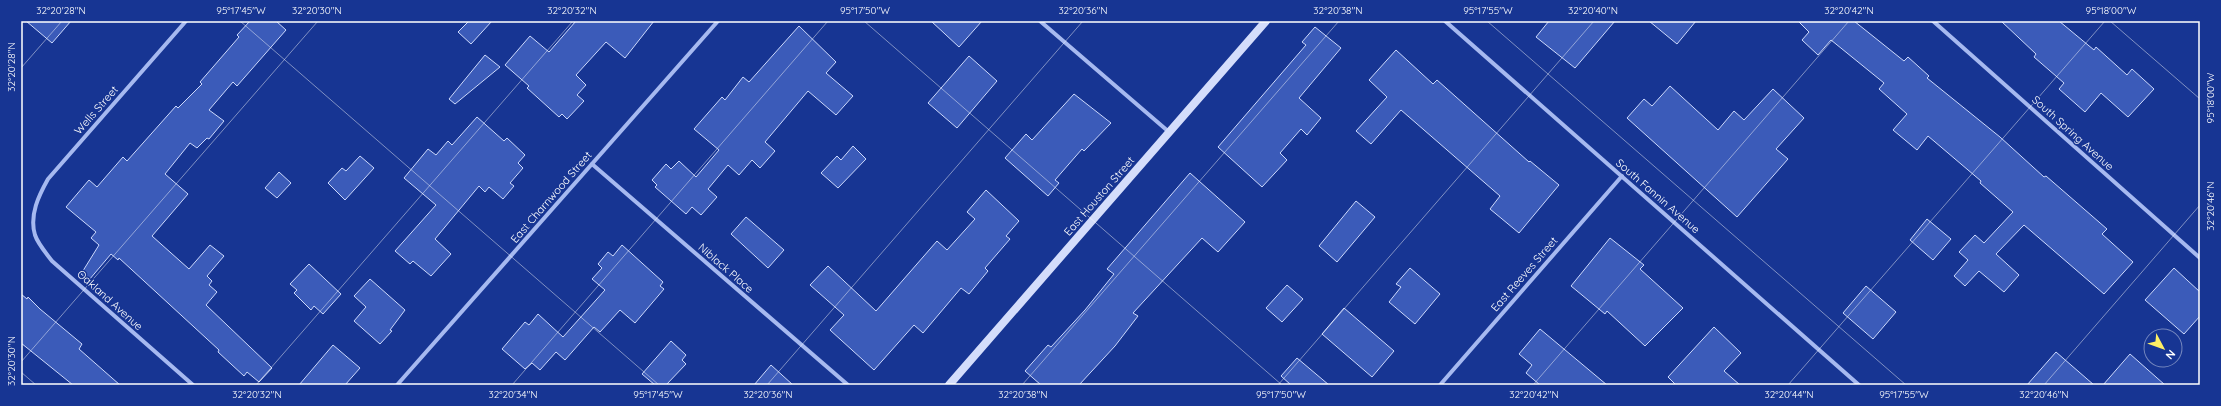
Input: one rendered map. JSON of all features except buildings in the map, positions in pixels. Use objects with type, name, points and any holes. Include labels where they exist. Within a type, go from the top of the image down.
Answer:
[{"type":"street","name":"Wells Street","points":[[34,218],[37,199],[48,179],[186,21]]},
{"type":"street","name":"East Charnwood Street","points":[[397,385],[718,21]]},
{"type":"street","points":[[1040,21],[1169,132]]},
{"type":"street","name":"East Houston Street","points":[[949,385],[1266,21]]},
{"type":"street","name":"South Fannin Avenue","points":[[1446,21],[1859,385]]},
{"type":"street","name":"South Spring Avenue","points":[[1933,21],[2200,258]]},
{"type":"street","name":"Niblack Place","points":[[592,164],[848,385]]},
{"type":"street","name":"East Reeves Street","points":[[1440,385],[1622,176]]},
{"type":"street","name":"Oakland Avenue","points":[[34,218],[35,235],[52,261],[192,385]]}]
